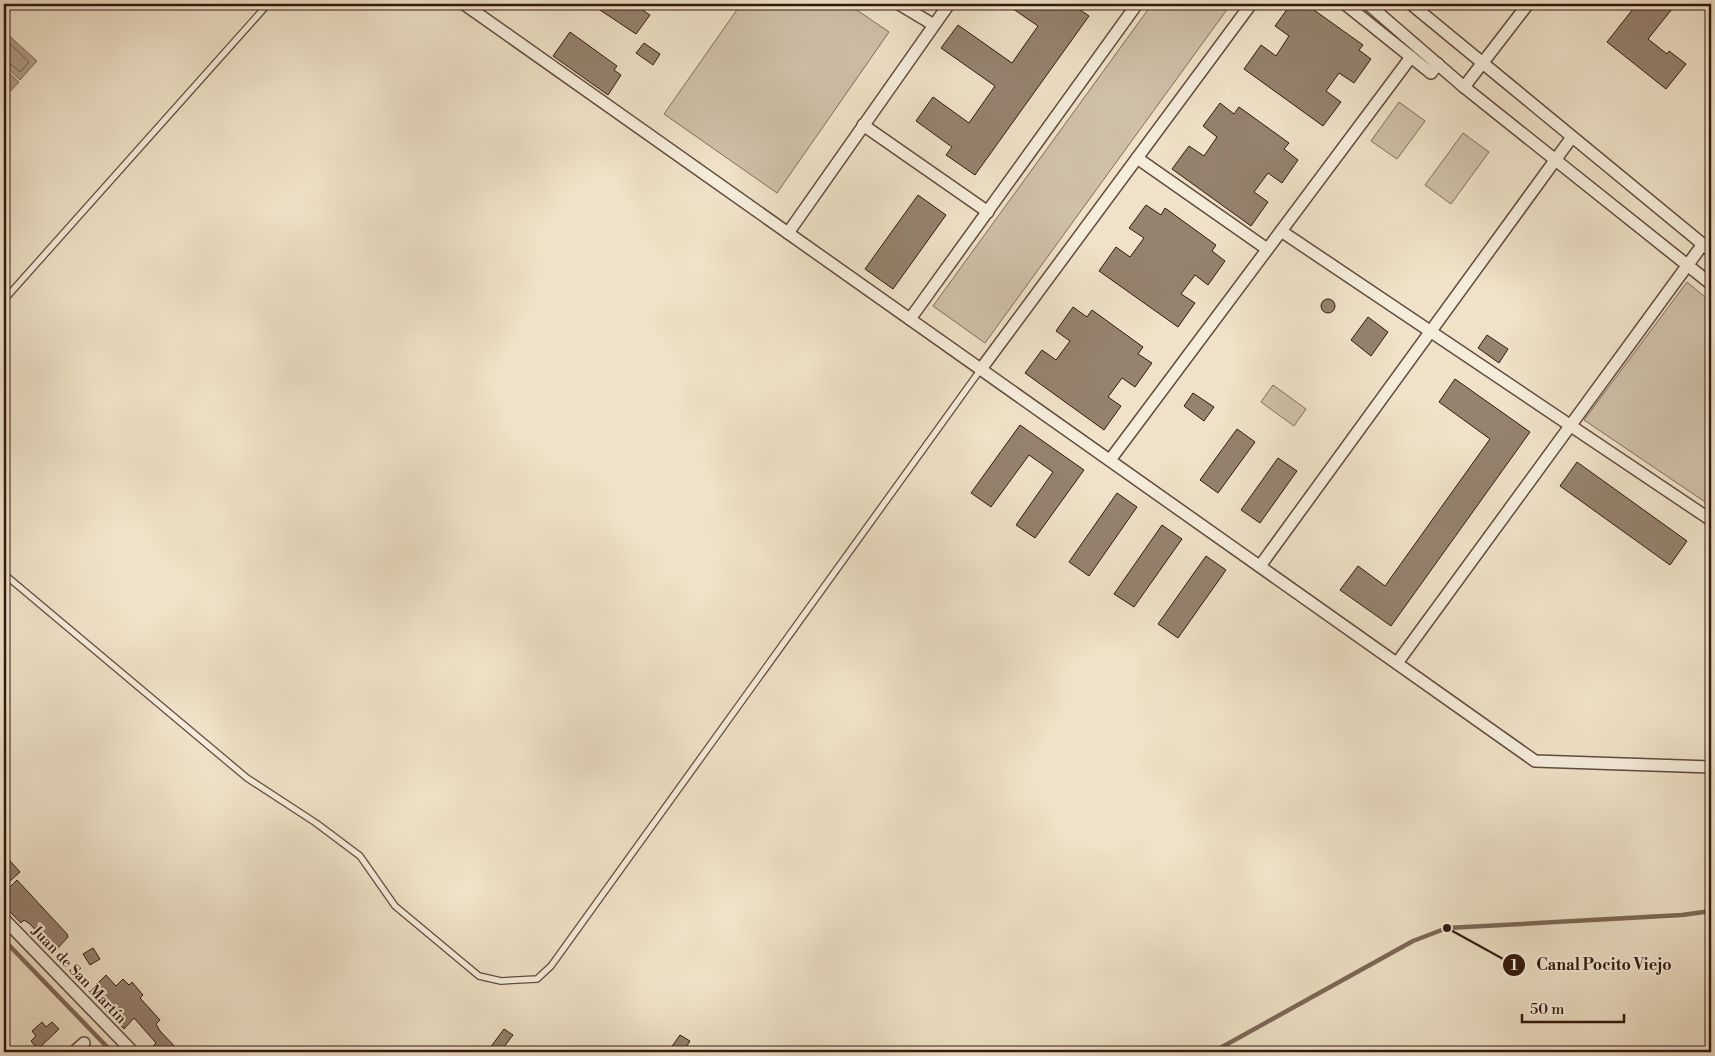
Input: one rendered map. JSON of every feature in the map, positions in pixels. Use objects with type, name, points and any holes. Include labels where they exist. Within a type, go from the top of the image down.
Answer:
[{"type":"street","points":[[464,4],[1536,761],[1711,767]]},
{"type":"street","points":[[899,4],[934,25]]},
{"type":"street","points":[[788,232],[949,4]]},
{"type":"street","points":[[910,319],[1137,4]]},
{"type":"street","points":[[981,369],[1251,4]]},
{"type":"street","points":[[1345,4],[1432,73],[1438,64]]},
{"type":"street","points":[[1368,4],[1464,87],[1711,284]]},
{"type":"street","points":[[1397,663],[1687,266],[1707,247],[1411,4]]},
{"type":"street","points":[[1464,87],[1528,4]]},
{"type":"street","points":[[1110,460],[1412,57]]},
{"type":"street","points":[[863,125],[988,212]]},
{"type":"street","points":[[1260,566],[1572,137]]},
{"type":"street","points":[[1137,158],[1267,248]]},
{"type":"street","points":[[1281,231],[1711,520]]},
{"type":"street","name":"Juan de San Martín","points":[[4,919],[133,1052]]},
{"type":"street","points":[[74,1052],[84,1043]]},
{"type":"lane","points":[[4,300],[268,4]]},
{"type":"lane","points":[[4,574],[247,778],[316,823],[360,856],[395,906],[479,976],[501,981],[537,979],[551,966],[981,369]]},
{"type":"shaded area","points":[[741,4],[848,4],[889,32],[777,193],[664,114]]},
{"type":"shaded area","points":[[1152,4],[1231,4],[985,343],[933,306]]},
{"type":"shaded area","points":[[1399,102],[1425,121],[1397,159],[1371,141]]},
{"type":"shaded area","points":[[1463,133],[1489,152],[1451,204],[1425,185]]},
{"type":"shaded area","points":[[1687,282],[1711,302],[1711,506],[1584,420]]},
{"type":"shaded area","points":[[1273,385],[1306,409],[1294,426],[1261,402]]},
{"type":"water","points":[[4,31],[37,61],[20,80],[4,65]]},
{"type":"water","points":[[4,68],[19,82],[4,98]]},
{"type":"building","points":[[591,4],[633,4],[650,15],[636,34]]},
{"type":"building","points":[[1006,4],[1072,4],[1089,16],[975,175],[946,155],[952,147],[916,121],[933,97],[969,123],[995,86],[941,48],[958,25],[1012,63],[1038,26]]},
{"type":"building","points":[[1291,4],[1303,10],[1307,5],[1363,45],[1359,50],[1371,59],[1354,83],[1339,73],[1326,91],[1341,102],[1323,126],[1244,69],[1261,45],[1276,56],[1289,36],[1275,26]]},
{"type":"building","points":[[1637,4],[1676,4],[1648,39],[1667,54],[1669,51],[1686,64],[1666,89],[1607,42]]},
{"type":"building","points":[[570,32],[617,66],[614,70],[621,75],[608,95],[553,56]]},
{"type":"building","points":[[644,43],[660,54],[653,65],[636,53]]},
{"type":"building","points":[[1220,103],[1234,114],[1239,107],[1289,143],[1284,149],[1298,160],[1282,183],[1268,173],[1254,192],[1268,202],[1251,226],[1172,169],[1189,146],[1204,156],[1217,137],[1203,126]]},
{"type":"building","points":[[918,195],[946,215],[893,289],[865,269]]},
{"type":"building","points":[[1146,205],[1161,215],[1165,208],[1216,245],[1212,251],[1225,261],[1208,285],[1195,275],[1181,294],[1195,303],[1178,327],[1099,271],[1116,247],[1130,257],[1144,238],[1129,228]]},
{"type":"building","points":[[1328,299],[1333,301],[1335,306],[1333,311],[1328,313],[1323,311],[1321,306],[1323,301]]},
{"type":"building","points":[[1073,307],[1087,317],[1092,310],[1143,347],[1138,354],[1152,363],[1135,387],[1122,378],[1108,397],[1121,406],[1104,430],[1025,373],[1042,350],[1056,360],[1070,341],[1056,331]]},
{"type":"building","points":[[1368,317],[1388,332],[1371,356],[1351,340]]},
{"type":"building","points":[[1487,335],[1508,349],[1499,363],[1478,348]]},
{"type":"building","points":[[1455,379],[1530,432],[1391,626],[1340,590],[1358,566],[1385,586],[1490,439],[1439,402]]},
{"type":"building","points":[[1193,393],[1214,407],[1204,421],[1184,406]]},
{"type":"building","points":[[1020,425],[1084,470],[1035,538],[1016,525],[1053,472],[1029,455],[991,507],[971,493]]},
{"type":"building","points":[[1237,429],[1255,442],[1218,493],[1200,480]]},
{"type":"building","points":[[1278,458],[1297,471],[1260,523],[1241,510]]},
{"type":"building","points":[[1577,462],[1687,541],[1670,565],[1560,486]]},
{"type":"building","points":[[1117,493],[1137,507],[1089,576],[1069,562]]},
{"type":"building","points":[[1162,525],[1182,539],[1134,607],[1114,594]]},
{"type":"building","points":[[1206,556],[1226,570],[1178,638],[1158,624]]},
{"type":"building","points":[[4,854],[20,872],[10,881],[4,874]]},
{"type":"building","points":[[17,880],[67,934],[68,937],[55,951],[30,924],[24,920],[21,923],[4,906],[4,893]]},
{"type":"building","points":[[93,948],[100,959],[90,965],[83,954]]},
{"type":"building","points":[[106,975],[116,986],[123,979],[129,985],[132,982],[143,995],[140,998],[160,1020],[156,1024],[160,1031],[180,1052],[147,1052],[156,1043],[134,1018],[124,1029],[110,1015],[90,991]]},
{"type":"building","points":[[42,1022],[46,1027],[52,1022],[59,1029],[38,1049],[31,1041],[36,1036],[32,1031]]},
{"type":"building","points":[[504,1029],[513,1035],[500,1052],[487,1052]]},
{"type":"building","points":[[680,1035],[690,1041],[683,1052],[668,1052]]},
{"type":"waterway","points":[[1213,1052],[1413,941],[1447,928],[1682,915],[1711,911]]},
{"type":"waterway","points":[[4,940],[112,1052]]},
{"type":"place","name":"Canal Pocito Viejo","points":[[1447,928]]}]
